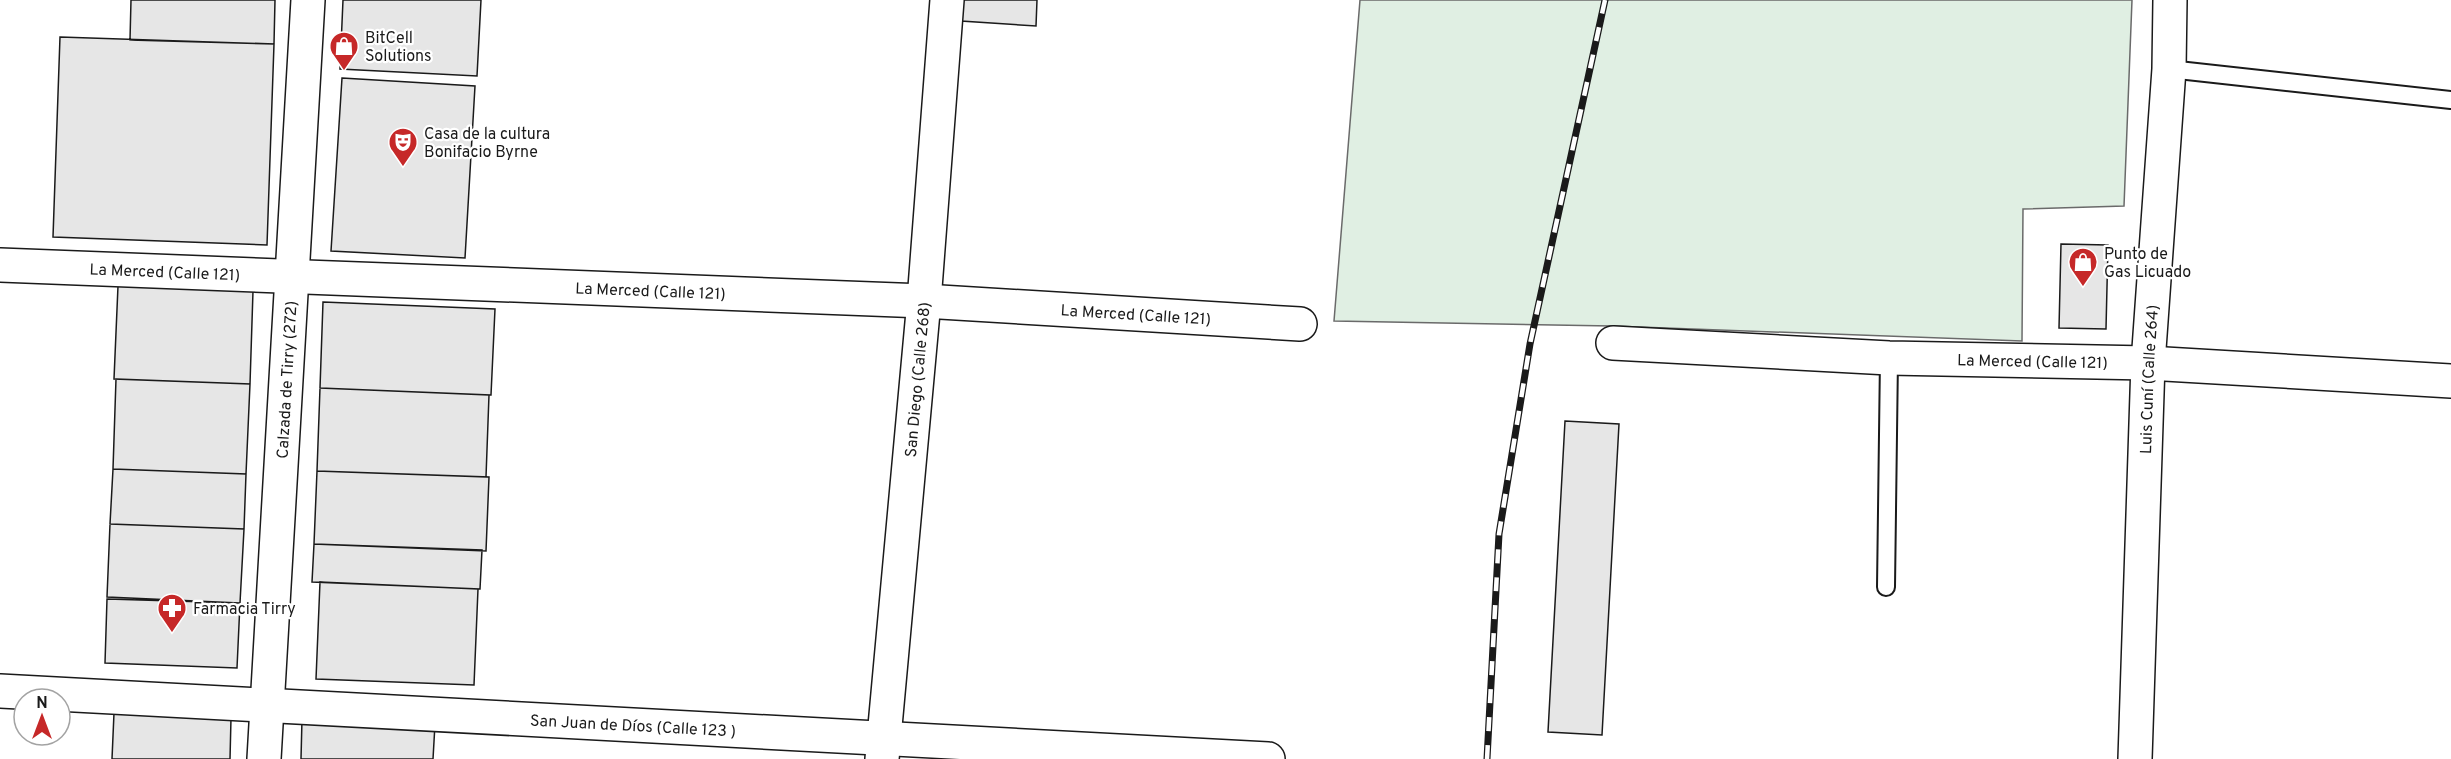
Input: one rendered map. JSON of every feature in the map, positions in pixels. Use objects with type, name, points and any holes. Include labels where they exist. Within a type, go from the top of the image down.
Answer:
[{"type":"street","name":"Calzada de Tirry (272)","points":[[264,759],[294,278],[308,0]]},
{"type":"street","name":"San Diego (Calle 268)","points":[[883,749],[924,301],[947,0]]},
{"type":"street","name":"Luis Cuní (Calle 264)","points":[[2135,759],[2148,363],[2169,69],[2170,0]]},
{"type":"street","name":"La Merced (Calle 121)","points":[[0,265],[924,301],[1300,324]]},
{"type":"street","name":"La Merced (Calle 121)","points":[[1613,343],[1889,358],[2148,363],[2451,381]]},
{"type":"street","name":"San Juan de Díos (Calle 123 )","points":[[0,691],[267,705],[883,749],[1268,759]]},
{"type":"lane","points":[[2169,69],[2451,100]]},
{"type":"lane","points":[[1886,587],[1889,358]]},
{"type":"green space","points":[[1360,0],[2132,0],[2124,206],[2023,209],[2022,341],[1612,326],[1334,321]]},
{"type":"building","points":[[131,0],[275,0],[274,44],[130,40]]},
{"type":"building","points":[[343,0],[481,0],[477,76],[340,69]]},
{"type":"building","points":[[962,0],[1037,0],[1036,26],[961,21]]},
{"type":"building","points":[[60,37],[274,44],[267,245],[53,237]]},
{"type":"building","name":"Casa de la cultura Bonifacio Byrne","points":[[342,78],[475,86],[465,258],[331,251]]},
{"type":"building","name":"Punto de Gas Licuado","points":[[2061,244],[2108,245],[2106,329],[2059,328]]},
{"type":"building","points":[[118,286],[253,291],[250,384],[114,379]]},
{"type":"building","points":[[323,302],[495,309],[491,395],[320,388]]},
{"type":"building","points":[[116,379],[250,384],[246,474],[113,469]]},
{"type":"building","points":[[320,388],[489,395],[486,477],[317,471]]},
{"type":"building","points":[[1565,421],[1619,424],[1602,735],[1548,732]]},
{"type":"building","points":[[113,469],[246,474],[244,529],[110,524]]},
{"type":"building","points":[[317,471],[489,477],[486,551],[314,544]]},
{"type":"building","points":[[110,524],[244,529],[240,603],[107,597]]},
{"type":"building","points":[[314,544],[482,550],[480,589],[312,582]]},
{"type":"building","points":[[320,582],[478,589],[474,685],[316,679]]},
{"type":"building","name":"Farmacia Tirry","points":[[107,599],[240,603],[237,668],[105,663]]},
{"type":"building","points":[[114,713],[231,718],[230,759],[112,759]]},
{"type":"building","points":[[302,719],[435,724],[433,759],[301,759]]},
{"type":"railway","points":[[1487,759],[1499,534],[1530,344],[1605,0]]},
{"type":"place","name":"BitCell Solutions","points":[[344,72]]},
{"type":"place","name":"Casa de la cultura Bonifacio Byrne","points":[[403,168]]},
{"type":"place","name":"Punto de Gas Licuado","points":[[2083,288]]},
{"type":"place","name":"Farmacia Tirry","points":[[172,634]]}]
